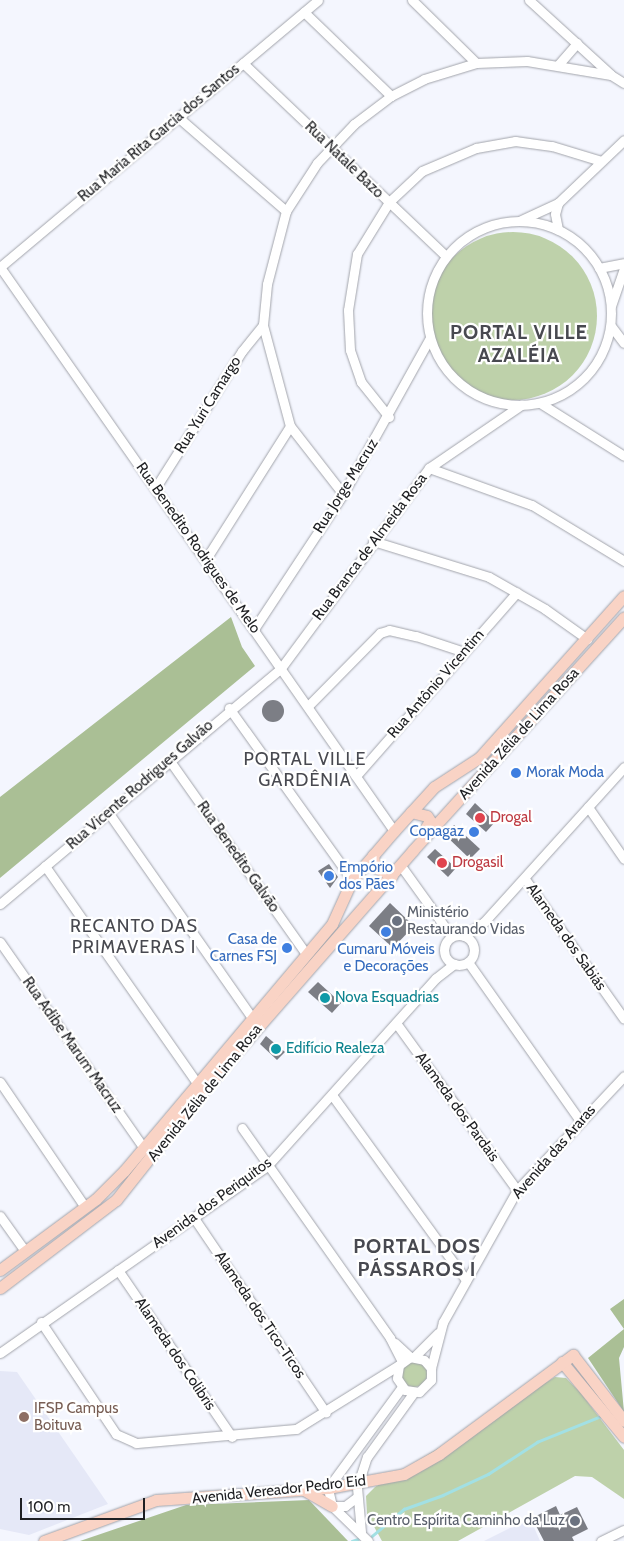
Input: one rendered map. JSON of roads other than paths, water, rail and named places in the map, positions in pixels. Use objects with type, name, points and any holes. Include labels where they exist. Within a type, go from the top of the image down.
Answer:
[{"type":"main road","name":"Avenida Zélia de Lima Rosa","points":[[0,1270],[85,1207],[143,1147],[196,1082],[332,924],[352,880],[373,854],[434,787],[479,758],[624,596]]},
{"type":"main road","name":"Avenida Zélia de Lima Rosa","points":[[0,1288],[116,1200],[204,1089],[413,850],[624,617]]},
{"type":"main road","name":"Avenida Zélia de Lima Rosa","points":[[411,812],[423,814],[430,821],[413,850]]},
{"type":"main road","points":[[373,854],[375,867],[392,876]]},
{"type":"main road","name":"Avenida Vereador Pedro Eid","points":[[44,1541],[156,1500],[328,1488],[404,1474],[421,1466],[573,1355],[624,1421]]},
{"type":"main road","points":[[562,1362],[624,1437]]},
{"type":"main road","points":[[304,1490],[332,1506]]},
{"type":"street","name":"Rua Maria Rita Garcia dos Santos","points":[[0,267],[318,0]]},
{"type":"street","points":[[412,0],[476,64]]},
{"type":"street","points":[[529,0],[611,75],[624,83]]},
{"type":"street","points":[[304,12],[391,96]]},
{"type":"street","points":[[558,65],[577,43]]},
{"type":"street","points":[[343,494],[290,426],[263,325],[267,284],[286,211],[330,146],[391,96],[424,79],[476,64],[527,61],[611,75]]},
{"type":"street","name":"Rua Natale Bazo","points":[[243,63],[446,256]]},
{"type":"street","points":[[179,118],[286,211]]},
{"type":"street","points":[[430,338],[428,295],[446,256],[466,237],[490,225],[517,221],[558,203],[624,140]]},
{"type":"street","points":[[389,417],[361,382],[350,350],[348,310],[358,254],[389,202],[422,171],[476,148],[515,141],[552,146],[601,161]]},
{"type":"street","points":[[558,203],[555,214],[558,230]]},
{"type":"street","points":[[517,221],[558,230],[582,246],[599,268],[624,263]]},
{"type":"street","name":"Rua Benedito Rodrigues de Melo","points":[[0,267],[156,487],[394,830]]},
{"type":"street","name":"Rua Branca de Almeida Rosa","points":[[430,338],[440,360],[472,392],[493,402],[521,405],[540,403],[576,386],[594,367],[611,326],[611,306],[599,268]]},
{"type":"street","name":"Rua Branca de Almeida Rosa","points":[[611,306],[624,269]]},
{"type":"street","name":"Rua Yuri Camargo","points":[[156,487],[242,351],[263,325]]},
{"type":"street","points":[[611,326],[624,342]]},
{"type":"street","name":"Rua Jorge Macruz","points":[[254,629],[343,494],[389,417],[430,338]]},
{"type":"street","points":[[540,403],[624,456]]},
{"type":"street","name":"Rua Branca de Almeida Rosa","points":[[281,668],[373,541],[429,468],[521,405]]},
{"type":"street","points":[[206,559],[290,426]]},
{"type":"street","points":[[429,468],[532,506],[624,561]]},
{"type":"street","points":[[373,541],[437,558],[517,592],[587,638]]},
{"type":"street","name":"Rua Antônio Vicentim","points":[[356,776],[517,592]]},
{"type":"street","points":[[308,706],[380,633],[389,630],[416,636],[464,652]]},
{"type":"street","name":"Rua Vicente Rodrigues Galvão","points":[[0,904],[229,708],[281,668]]},
{"type":"street","points":[[229,708],[352,880]]},
{"type":"street","name":"Rua Benedito Galvão","points":[[170,760],[306,954]]},
{"type":"street","points":[[436,978],[445,956],[444,947],[452,937],[464,936],[484,922],[525,879],[624,767]]},
{"type":"street","points":[[588,807],[624,859]]},
{"type":"street","points":[[108,812],[252,1018]]},
{"type":"street","points":[[46,866],[196,1082]]},
{"type":"street","points":[[400,866],[452,937]]},
{"type":"street","name":"Alameda dos Sabiás","points":[[525,879],[624,1019]]},
{"type":"street","points":[[436,978],[454,964],[468,962],[474,954],[473,944],[484,922]]},
{"type":"street","points":[[464,936],[473,944]]},
{"type":"street","name":"Rua Adibe Marum Macruz","points":[[0,942],[143,1147]]},
{"type":"street","points":[[445,956],[454,964]]},
{"type":"street","points":[[468,962],[580,1121]]},
{"type":"street","name":"Avenida dos Periquitos","points":[[0,1353],[41,1322],[194,1218],[268,1164],[436,978]]},
{"type":"street","name":"Alameda dos Pardais","points":[[396,1023],[517,1190]]},
{"type":"street","name":"Avenida das Araras","points":[[431,1368],[438,1332],[517,1190],[621,1078],[624,1069]]},
{"type":"street","points":[[0,1082],[85,1207]]},
{"type":"street","points":[[332,1095],[466,1280]]},
{"type":"street","points":[[242,1128],[390,1338],[400,1364],[397,1378],[402,1387],[414,1392]]},
{"type":"street","points":[[0,1216],[25,1251]]},
{"type":"street","name":"Alameda dos Tico-Ticos","points":[[194,1218],[326,1413]]},
{"type":"street","name":"Alameda dos Colibris","points":[[118,1270],[232,1437]]},
{"type":"street","points":[[41,1322],[116,1434],[136,1443],[284,1433],[326,1413],[375,1379],[412,1357]]},
{"type":"street","name":"Avenida das Araras","points":[[412,1357],[438,1332]]},
{"type":"street","points":[[362,1533],[357,1497],[358,1483],[367,1457],[381,1435],[414,1392],[429,1385],[431,1368],[424,1360],[412,1357],[390,1338]]},
{"type":"street","points":[[375,1379],[397,1378]]},
{"type":"street","points":[[368,1541],[362,1533],[332,1506],[328,1488],[370,1428],[402,1387]]},
{"type":"street","points":[[370,1428],[381,1435]]},
{"type":"street","points":[[332,1506],[344,1506],[357,1497]]},
{"type":"street","points":[[601,1541],[624,1530]]},
{"type":"waterway","points":[[372,1536],[404,1509],[443,1495],[488,1474],[537,1442],[601,1416]]},
{"type":"waterway","points":[[352,1541],[358,1539]]},
{"type":"place","name":"Morak Moda","points":[[516,773]]},
{"type":"place","name":"Drogal","points":[[480,818]]},
{"type":"place","name":"Copagaz","points":[[474,832]]},
{"type":"place","name":"Drogasil","points":[[442,863]]},
{"type":"place","name":"Empório dos Pães","points":[[329,876]]},
{"type":"place","name":"Ministério Restaurando Vidas","points":[[397,921]]},
{"type":"place","name":"Cumaru Móveis e Decorações","points":[[386,932]]},
{"type":"place","name":"Casa de Carnes FSJ","points":[[287,948]]},
{"type":"place","name":"Nova Esquadrias","points":[[325,998]]},
{"type":"place","name":"Edifício Realeza","points":[[276,1049]]},
{"type":"place","name":"IFSP Campus Boituva","points":[[24,1417]]},
{"type":"place","name":"Centro Espírita Caminho da Luz","points":[[575,1521]]},
{"type":"district","name":"PORTAL VILLE AZALÉIA","points":[[519,344]]},
{"type":"district","name":"PORTAL VILLE GARDÊNIA","points":[[305,770]]},
{"type":"district","name":"RECANTO DAS PRIMAVERAS I","points":[[134,938]]},
{"type":"district","name":"PORTAL DOS PÁSSAROS I","points":[[417,1258]]}]
